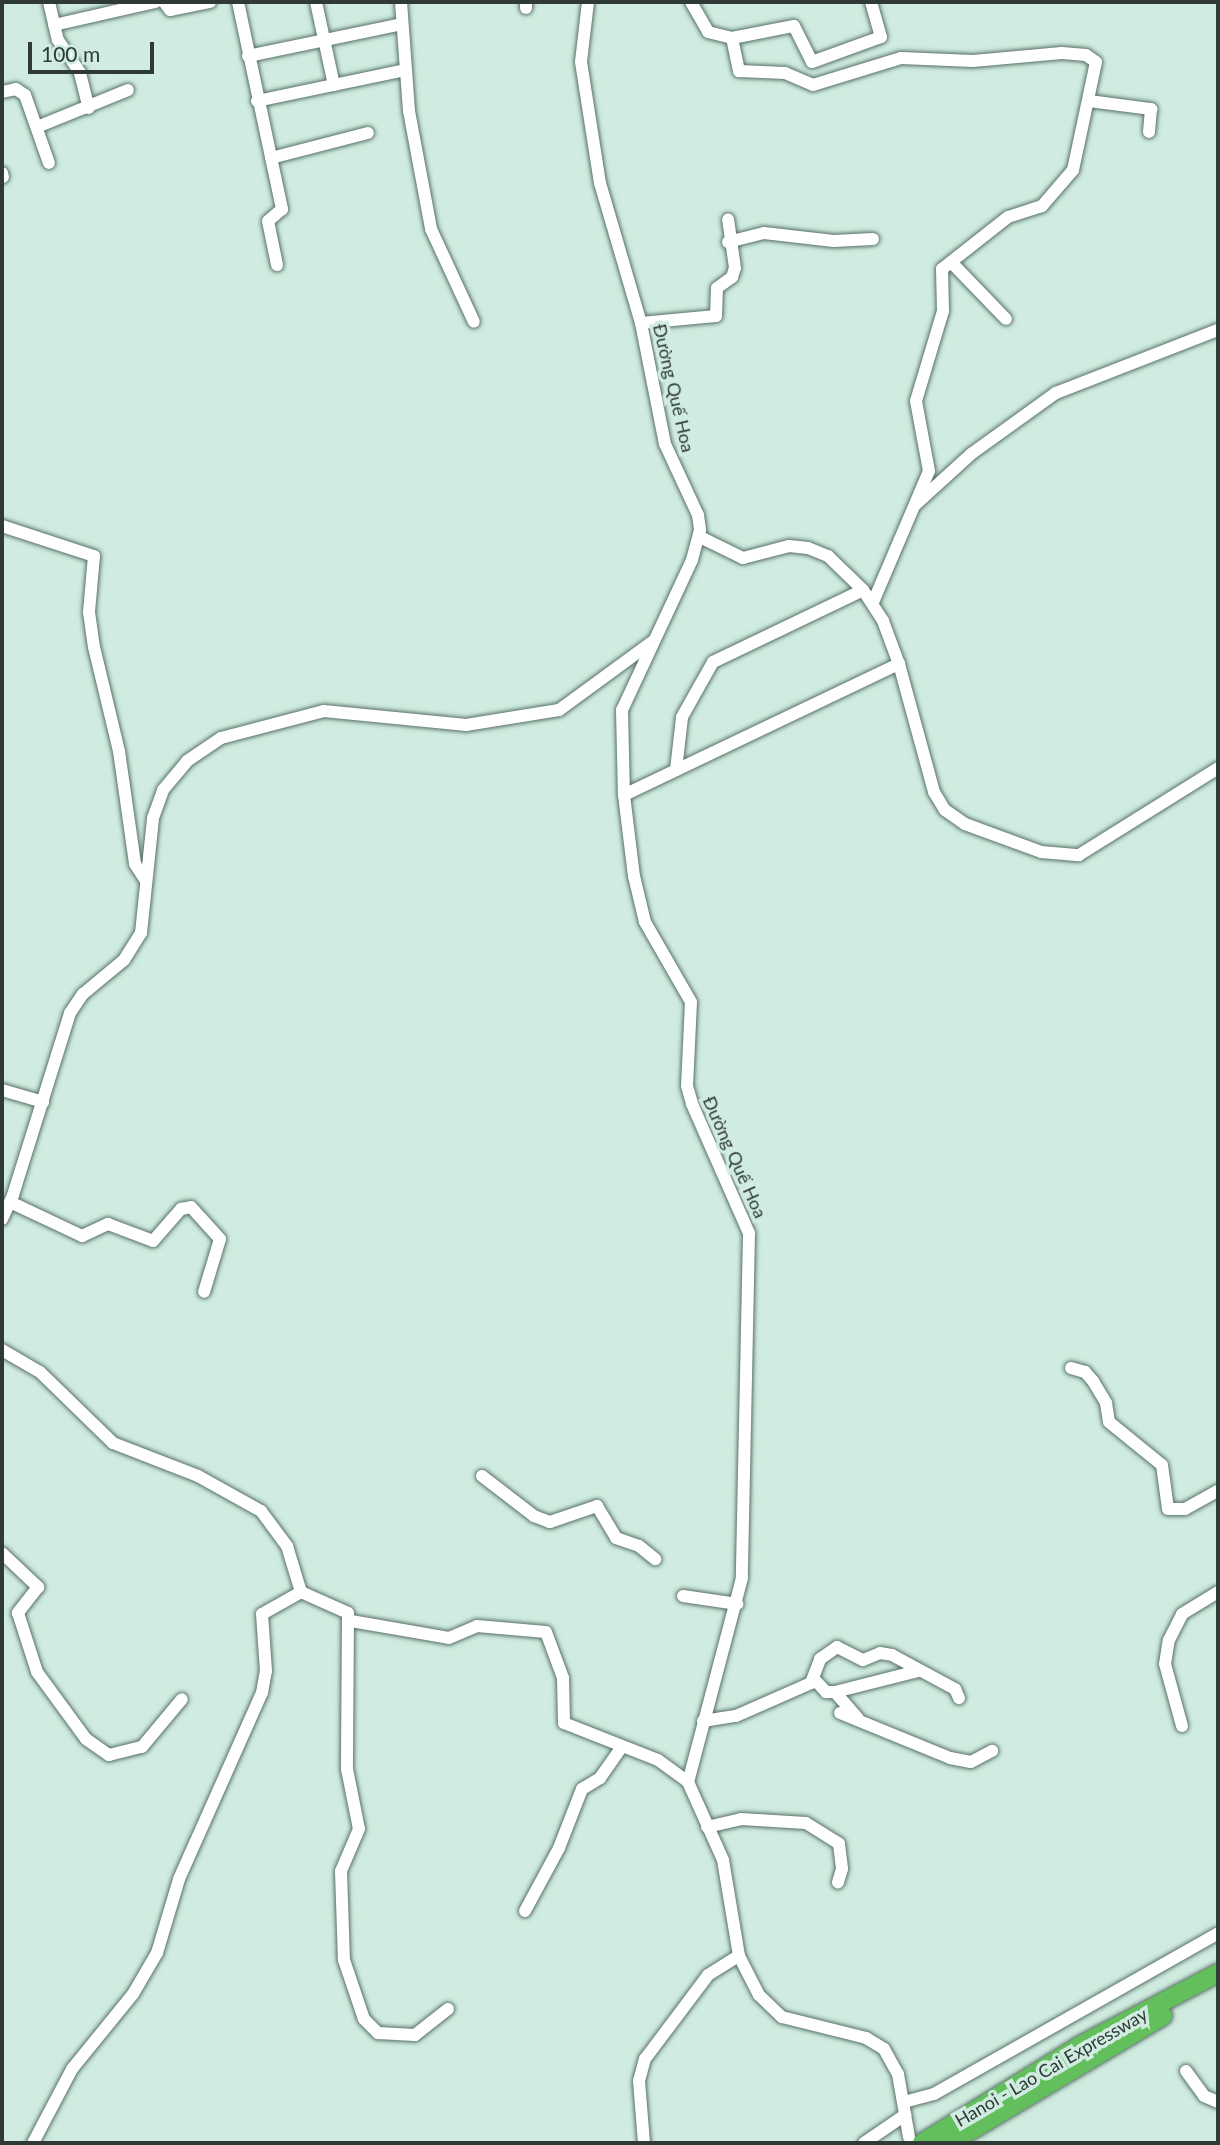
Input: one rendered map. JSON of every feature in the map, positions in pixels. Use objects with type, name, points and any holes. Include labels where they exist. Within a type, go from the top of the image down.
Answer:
[{"type":"highway","name":"Hanoi - Lao Cai Expressway","points":[[915,2140],[1079,2046],[1218,1973]]},
{"type":"highway","name":"Hanoi - Lao Cai Expressway","points":[[950,2143],[1127,2035],[1218,1986]]},
{"type":"street","points":[[49,2],[62,50],[80,73],[89,108]]},
{"type":"street","points":[[54,25],[155,2]]},
{"type":"street","points":[[164,2],[170,10],[210,2]]},
{"type":"street","points":[[239,2],[257,101],[282,209],[268,221],[277,265]]},
{"type":"street","points":[[316,2],[334,85]]},
{"type":"street","points":[[401,2],[405,70],[430,229],[474,322]]},
{"type":"street","name":"Đường Quế Hoa","points":[[588,2],[581,62],[600,183],[641,323],[665,444],[698,515],[700,537],[622,710],[624,795],[641,911],[691,1002],[687,1086],[692,1104],[750,1233],[744,1545],[737,1604],[688,1782]]},
{"type":"street","points":[[691,2],[708,32],[732,38],[794,26],[814,61],[881,37],[872,2]]},
{"type":"street","points":[[248,55],[402,24]]},
{"type":"street","points":[[732,38],[739,71],[785,73],[814,85],[901,58],[973,61],[1062,52],[1086,55],[1096,62],[1073,170],[1042,205],[1008,216],[942,269],[943,311],[917,388],[929,471],[873,602]]},
{"type":"street","points":[[257,101],[405,70]]},
{"type":"street","points":[[2,93],[21,90],[49,163]]},
{"type":"street","points":[[37,127],[128,90]]},
{"type":"street","points":[[1089,101],[1151,109],[1149,132]]},
{"type":"street","points":[[271,158],[368,133]]},
{"type":"street","points":[[641,323],[716,316],[718,288],[732,277],[735,268],[729,242],[728,219]]},
{"type":"street","points":[[729,242],[764,233],[834,242],[873,239]]},
{"type":"street","points":[[951,262],[1006,319]]},
{"type":"street","points":[[912,507],[971,454],[1056,393],[1218,330]]},
{"type":"street","points":[[2,526],[96,560],[89,621],[119,751],[135,864],[146,881]]},
{"type":"street","points":[[700,537],[743,558],[789,546],[808,548],[828,556],[863,590],[873,602],[899,664],[939,802],[965,824],[1041,852],[1069,857],[1090,850],[1218,768]]},
{"type":"street","points":[[676,770],[682,717],[713,662],[863,590]]},
{"type":"street","points":[[2,1219],[76,1002],[124,960],[141,933],[153,818],[163,790],[187,761],[221,738],[324,711],[466,725],[559,710],[655,639]]},
{"type":"street","points":[[624,795],[899,664]]},
{"type":"street","points":[[2,1090],[43,1102]]},
{"type":"street","points":[[10,1202],[82,1236],[108,1224],[153,1241],[181,1209],[191,1207],[220,1239],[204,1292]]},
{"type":"street","points":[[2,1350],[40,1372],[113,1443],[198,1476],[261,1511],[287,1546],[301,1592]]},
{"type":"street","points":[[1071,1368],[1085,1372],[1093,1381],[1106,1403],[1109,1422],[1162,1465],[1168,1509],[1181,1511],[1218,1491]]},
{"type":"street","points":[[482,1476],[534,1516],[551,1522],[597,1506],[616,1538],[655,1559]]},
{"type":"street","points":[[2,1553],[38,1587],[18,1613],[37,1672],[86,1739],[109,1755],[142,1747],[183,1699]]},
{"type":"street","points":[[301,1592],[341,1609],[351,1621],[449,1638],[477,1626],[546,1632],[563,1678],[564,1723],[659,1760],[688,1782],[728,1880],[739,1956],[759,1995],[775,2013],[866,2038],[884,2049],[898,2074],[904,2109],[915,2140]]},
{"type":"street","points":[[33,2143],[72,2069],[133,1994],[157,1953],[184,1867],[262,1693],[266,1671],[262,1614],[301,1592]]},
{"type":"street","points":[[1182,1726],[1168,1682],[1166,1652],[1182,1614],[1218,1592]]},
{"type":"street","points":[[683,1597],[737,1604]]},
{"type":"street","points":[[351,1621],[347,1769],[359,1829],[341,1871],[344,1960],[364,2020],[378,2033],[415,2035],[448,2008]]},
{"type":"street","points":[[703,1721],[736,1716],[814,1679],[820,1659],[837,1647],[863,1660],[880,1653],[892,1655],[954,1689],[959,1698]]},
{"type":"street","points":[[814,1679],[826,1692],[835,1692],[918,1671]]},
{"type":"street","points":[[835,1692],[864,1726]]},
{"type":"street","points":[[840,1713],[864,1726],[915,1740],[950,1758],[971,1762],[992,1751]]},
{"type":"street","points":[[525,1911],[559,1848],[582,1789],[600,1778],[622,1747]]},
{"type":"street","points":[[707,1827],[741,1819],[806,1823],[842,1849],[838,1882]]},
{"type":"street","points":[[864,2143],[904,2109],[1218,1933]]},
{"type":"street","points":[[645,2143],[639,2081],[645,2059],[708,1975],[739,1956]]},
{"type":"street","points":[[1186,2071],[1204,2096],[1218,2102]]}]
